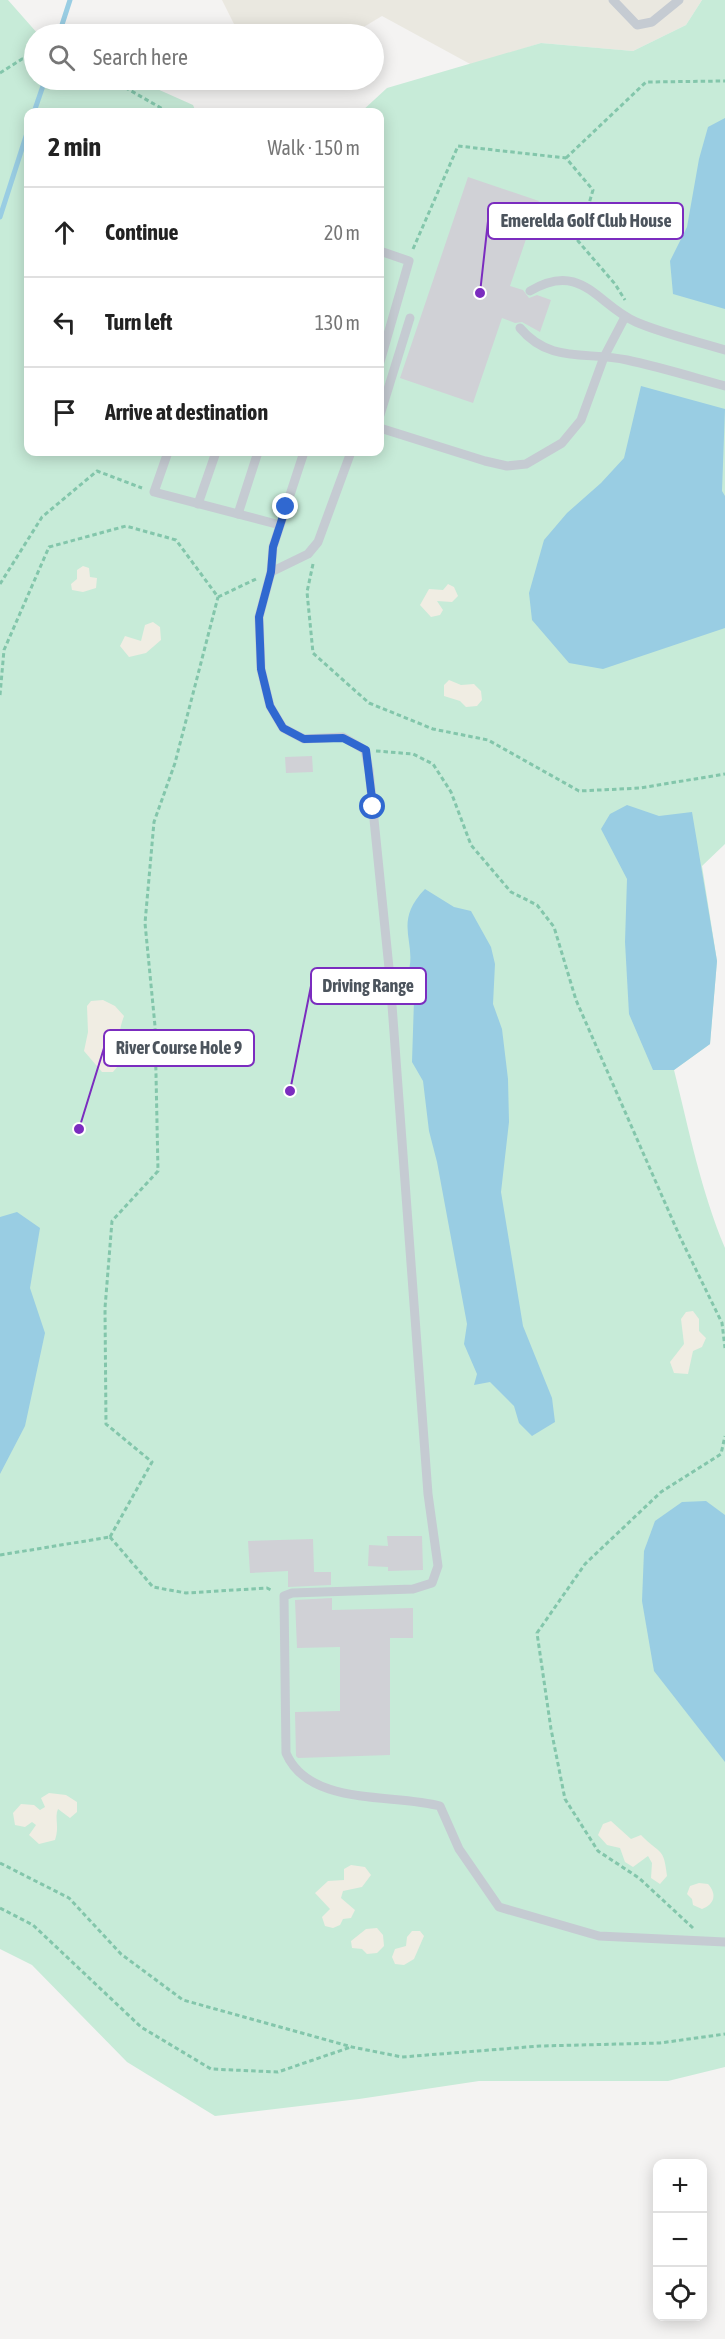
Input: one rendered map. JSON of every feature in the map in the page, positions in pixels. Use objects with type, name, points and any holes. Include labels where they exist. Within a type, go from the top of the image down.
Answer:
[{"type":"lane","points":[[613,0],[637,25],[652,22],[679,0]]},
{"type":"lane","points":[[384,252],[409,261],[384,348]]},
{"type":"lane","points":[[530,291],[543,284],[562,280],[582,285],[605,299],[625,317],[725,350]]},
{"type":"lane","points":[[384,429],[485,461],[507,466],[526,464],[562,443],[581,420],[604,357],[625,317]]},
{"type":"lane","points":[[384,402],[410,318]]},
{"type":"lane","points":[[520,328],[528,338],[567,356],[625,359],[725,386]]},
{"type":"lane","points":[[167,456],[154,492],[280,525]]},
{"type":"lane","points":[[198,504],[215,456]]},
{"type":"lane","points":[[237,514],[257,456]]},
{"type":"lane","points":[[303,456],[273,547],[271,572],[259,617],[261,669],[270,706],[283,728],[304,739],[343,738],[366,750],[390,978],[428,1494],[438,1566],[432,1583],[413,1589],[292,1593],[284,1596],[286,1753],[291,1765],[307,1779],[353,1795],[440,1806],[459,1849],[499,1907],[599,1936],[725,1942]]},
{"type":"lane","points":[[271,572],[308,554],[318,542],[350,456]]},
{"type":"path","points":[[0,73],[24,59]]},
{"type":"path","points":[[566,158],[646,82],[725,81]]},
{"type":"path","points":[[130,90],[161,108]]},
{"type":"path","points":[[417,235],[458,146],[566,158],[593,190],[578,241],[615,284],[627,303],[625,317]]},
{"type":"path","points":[[0,584],[42,517],[97,471],[154,492]]},
{"type":"path","points":[[0,695],[4,650],[49,547],[126,526],[176,540],[218,597]]},
{"type":"path","points":[[318,542],[307,592],[313,653],[369,703],[433,729],[488,740],[579,791],[640,788],[725,774]]},
{"type":"path","points":[[218,597],[271,572]]},
{"type":"path","points":[[111,1537],[152,1462],[106,1424],[105,1308],[112,1221],[158,1171],[155,1026],[145,923],[154,822],[175,763],[218,597]]},
{"type":"path","points":[[366,750],[413,754],[433,764],[451,792],[471,845],[511,892],[537,905],[554,927],[576,1000],[680,1237],[722,1323],[725,1348]]},
{"type":"path","points":[[712,1941],[695,1930],[639,1878],[598,1851],[565,1799],[551,1729],[537,1633],[585,1564],[661,1492],[722,1454],[725,1436]]},
{"type":"path","points":[[0,1554],[111,1537]]},
{"type":"path","points":[[111,1537],[153,1587],[186,1593],[267,1588],[284,1596]]},
{"type":"path","points":[[0,1863],[69,1898],[121,1954],[183,2000],[352,2046],[402,2057],[540,2046],[660,2043],[725,2034]]},
{"type":"path","points":[[0,1908],[33,1925],[141,2027],[211,2069],[278,2072],[352,2046]]},
{"type":"shaded area","points":[[222,0],[702,0],[686,25],[633,51],[541,43],[472,65],[382,16],[369,24],[234,24]]},
{"type":"green space","points":[[0,0],[8,0],[29,24],[24,24],[24,90],[159,90],[193,105],[194,108],[24,108],[24,456],[384,456],[384,108],[365,108],[387,88],[541,43],[633,51],[686,25],[702,0],[725,0],[725,844],[702,866],[717,961],[710,1044],[674,1070],[702,1182],[725,1248],[725,2067],[668,2081],[479,2081],[359,2099],[215,2116],[127,2062],[32,1965],[0,1949]]},
{"type":"sand","points":[[83,566],[89,568],[90,577],[97,578],[96,588],[83,592],[72,590],[71,584],[77,579],[77,570]]},
{"type":"sand","points":[[448,584],[454,587],[458,596],[452,602],[437,601],[443,610],[440,615],[431,617],[420,605],[429,589],[443,590]]},
{"type":"sand","points":[[153,622],[160,627],[161,640],[146,653],[129,657],[120,646],[125,636],[141,641],[145,625]]},
{"type":"sand","points":[[449,680],[461,685],[474,684],[481,691],[482,700],[477,706],[466,707],[460,701],[444,696],[444,685]]},
{"type":"sand","points":[[103,1000],[115,1006],[124,1016],[120,1034],[123,1056],[113,1072],[102,1072],[84,1051],[88,1032],[87,1006],[91,1001]]},
{"type":"sand","points":[[693,1311],[699,1319],[699,1331],[706,1338],[702,1347],[693,1351],[688,1374],[674,1373],[670,1362],[684,1344],[681,1319],[686,1312]]},
{"type":"sand","points":[[49,1793],[66,1795],[77,1802],[77,1812],[70,1818],[58,1809],[55,1840],[39,1844],[29,1835],[36,1825],[32,1822],[25,1827],[15,1825],[13,1813],[21,1804],[34,1805],[40,1810],[45,1807],[41,1798]]},
{"type":"sand","points":[[611,1821],[631,1839],[641,1835],[660,1851],[667,1876],[660,1884],[651,1878],[652,1863],[648,1856],[633,1867],[625,1862],[620,1848],[607,1845],[598,1835],[603,1824]]},
{"type":"sand","points":[[351,1865],[365,1867],[371,1875],[362,1887],[343,1891],[341,1898],[355,1910],[351,1918],[343,1919],[340,1925],[333,1928],[325,1926],[322,1917],[330,1909],[315,1893],[328,1881],[344,1880],[344,1869]]},
{"type":"sand","points":[[699,1883],[708,1884],[713,1891],[712,1902],[702,1909],[693,1905],[692,1899],[687,1894],[690,1886]]},
{"type":"sand","points":[[377,1928],[383,1935],[384,1946],[377,1953],[367,1954],[362,1949],[352,1948],[351,1941],[366,1929]]},
{"type":"sand","points":[[412,1931],[420,1931],[424,1936],[414,1959],[404,1965],[395,1964],[392,1957],[395,1949],[406,1946],[407,1937]]},
{"type":"water","points":[[725,118],[725,309],[673,294],[670,261],[687,227],[699,159],[708,127]]},
{"type":"water","points":[[641,386],[725,409],[722,491],[725,496],[725,628],[603,669],[569,663],[532,620],[529,593],[544,540],[567,513],[601,483],[624,458]]},
{"type":"water","points":[[627,805],[659,816],[692,812],[717,961],[710,1044],[674,1070],[653,1070],[629,1014],[625,942],[627,879],[601,829],[610,814]]},
{"type":"water","points":[[425,889],[454,907],[471,911],[491,947],[495,964],[493,1004],[502,1029],[508,1079],[509,1122],[501,1192],[523,1326],[552,1398],[555,1422],[532,1436],[519,1423],[514,1406],[490,1382],[474,1385],[477,1374],[464,1344],[467,1324],[437,1162],[429,1131],[423,1081],[412,1062],[414,1000],[406,979],[410,967],[408,924],[409,913]]},
{"type":"water","points":[[17,1212],[40,1228],[30,1288],[45,1333],[25,1426],[0,1474],[0,1217]]},
{"type":"water","points":[[706,1501],[725,1515],[725,1762],[654,1671],[642,1601],[644,1551],[655,1521],[682,1502]]},
{"type":"building","points":[[468,177],[539,201],[510,286],[523,290],[529,298],[537,295],[551,300],[540,332],[522,322],[515,323],[502,318],[473,403],[400,378]]},
{"type":"building","points":[[312,756],[313,772],[286,773],[285,757]]},
{"type":"building","points":[[387,1536],[422,1536],[423,1570],[388,1571],[388,1567],[368,1566],[369,1545],[388,1546]]},
{"type":"building","points":[[313,1539],[314,1572],[331,1572],[331,1585],[288,1587],[288,1571],[250,1573],[248,1541]]},
{"type":"building","points":[[332,1598],[332,1610],[413,1608],[413,1638],[390,1638],[390,1755],[298,1758],[296,1756],[295,1712],[340,1711],[340,1647],[297,1648],[295,1600]]},
{"type":"waterway","points":[[62,24],[70,0]]},
{"type":"waterway","points":[[35,108],[42,90]]},
{"type":"waterway","points":[[0,217],[24,142]]},
{"type":"place","name":"Emerelda Golf Club House","points":[[480,293]]},
{"type":"place","name":"Driving Range","points":[[290,1091]]},
{"type":"place","name":"River Course Hole 9","points":[[79,1129]]},
{"type":"route","points":[[286,507],[273,547],[271,572],[259,617],[261,669],[270,706],[283,728],[304,739],[343,738],[366,750],[373,807]]}]
